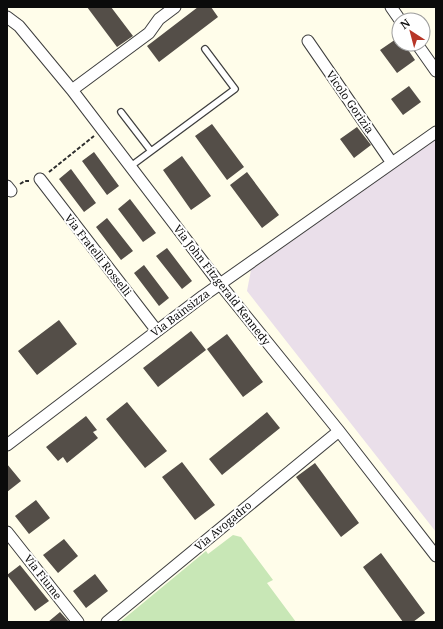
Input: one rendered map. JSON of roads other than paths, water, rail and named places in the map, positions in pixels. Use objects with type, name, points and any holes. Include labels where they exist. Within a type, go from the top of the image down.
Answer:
[{"type":"street","points":[[72,90],[149,33],[159,19],[175,7]]},
{"type":"street","name":"Via John Fitzgerald Kennedy","points":[[7,17],[19,26],[72,90],[220,284],[339,431],[436,556]]},
{"type":"street","name":"Vicolo Gorizia","points":[[308,41],[392,163]]},
{"type":"street","points":[[423,52],[436,71]]},
{"type":"street","name":"Via Bainsizza","points":[[7,445],[220,284],[436,132]]},
{"type":"street","name":"Via Fratelli Rosselli","points":[[40,179],[157,331]]},
{"type":"street","name":"Via Avogadro","points":[[107,622],[339,431]]},
{"type":"street","name":"Via Fiume","points":[[7,532],[78,622]]},
{"type":"lane","points":[[131,166],[234,89],[205,48]]},
{"type":"lane","points":[[121,112],[151,151]]}]
